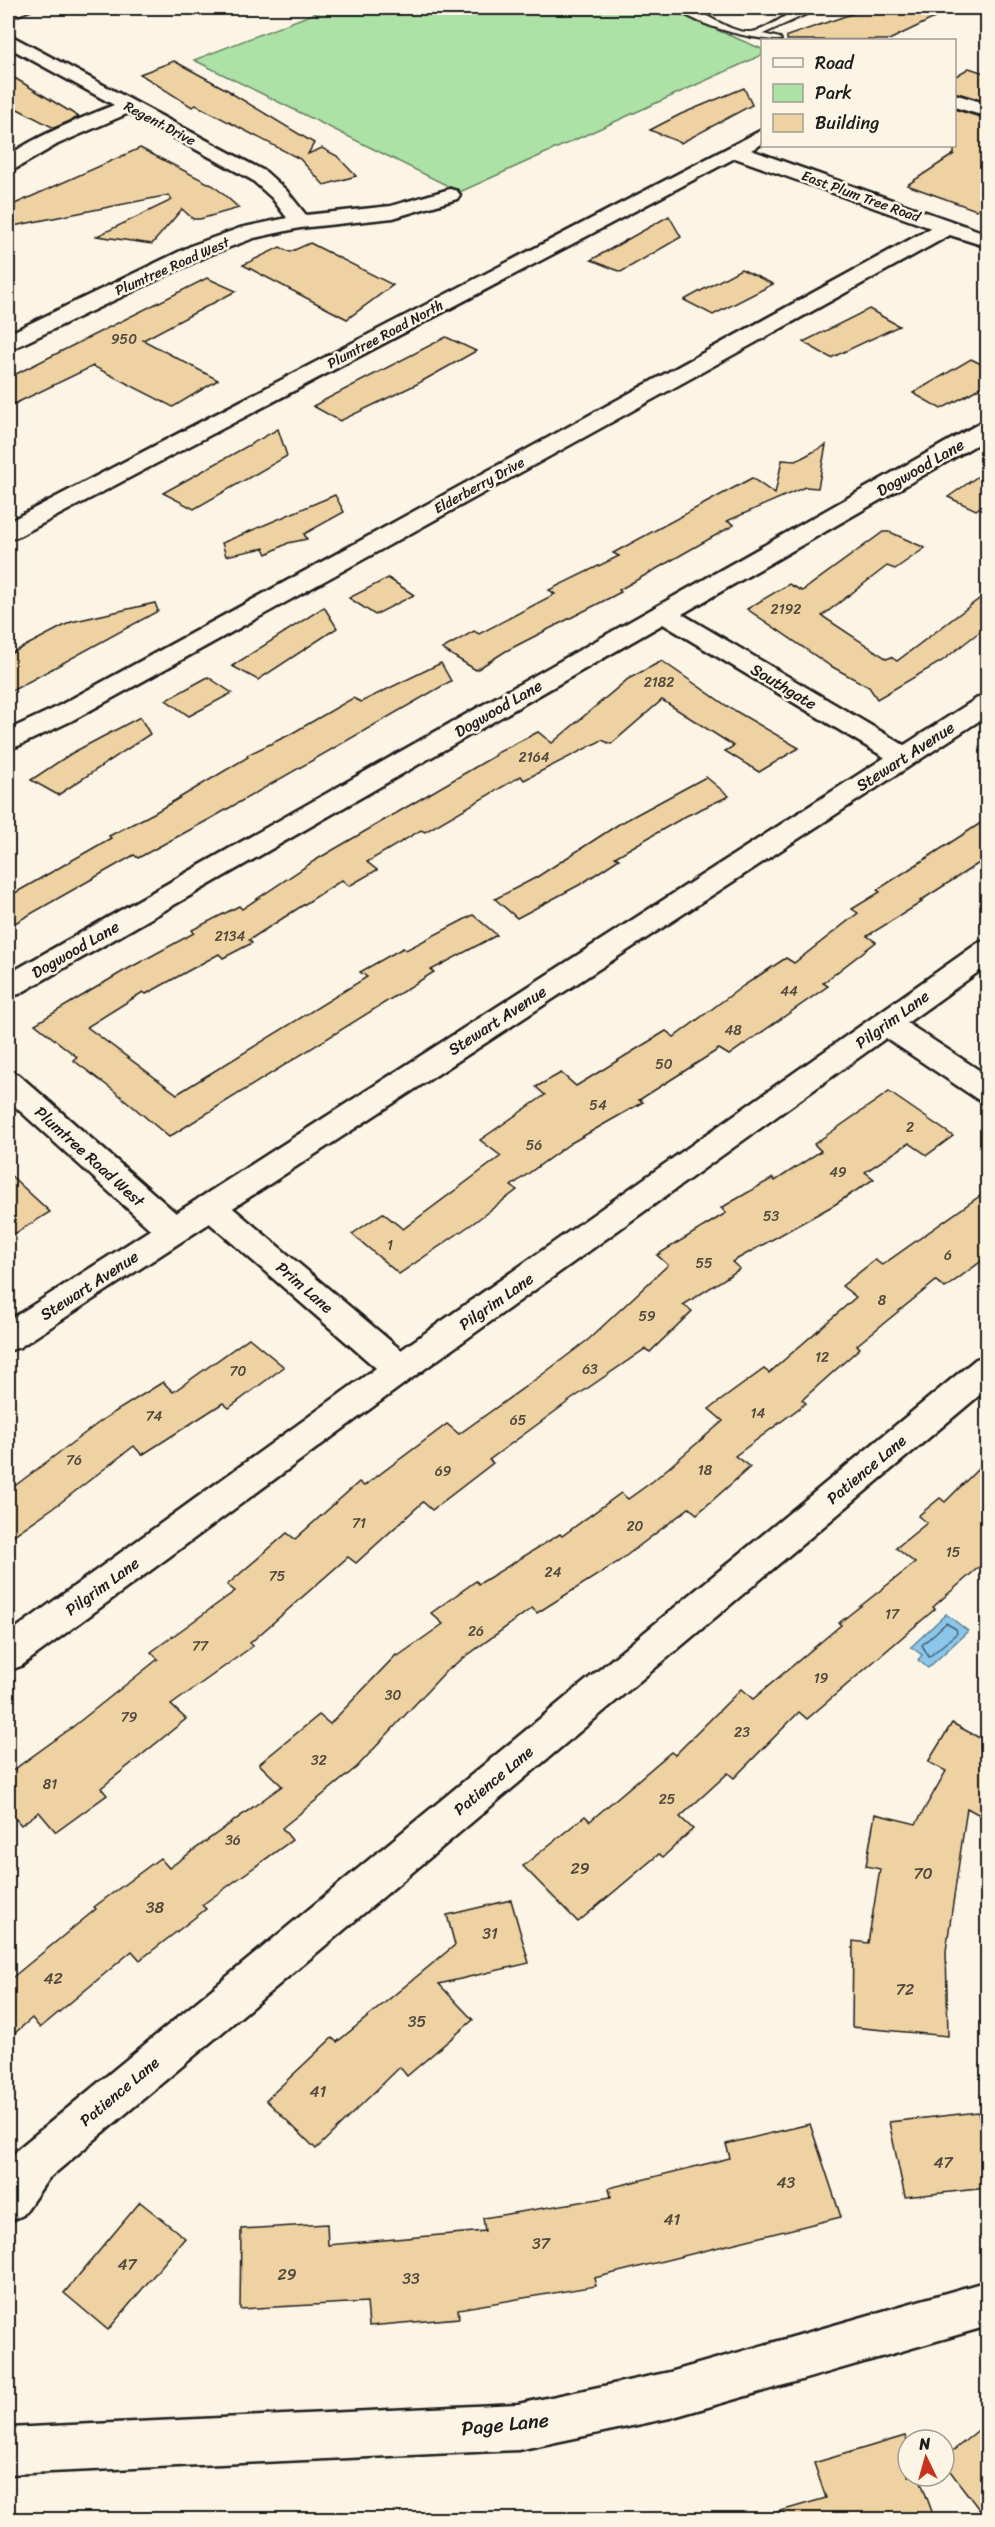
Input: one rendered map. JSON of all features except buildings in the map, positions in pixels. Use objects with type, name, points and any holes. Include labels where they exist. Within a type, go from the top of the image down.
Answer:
[{"type":"street","name":"Regent Drive","points":[[8,40],[259,176],[279,194],[300,222]]},
{"type":"street","points":[[956,101],[987,111]]},
{"type":"street","points":[[8,165],[22,155],[60,136],[130,106]]},
{"type":"street","name":"Plumtree Road North","points":[[8,532],[761,137]]},
{"type":"street","name":"East Plum Tree Road","points":[[735,151],[987,241]]},
{"type":"street","name":"Plumtree Road West","points":[[8,342],[201,250],[248,233],[300,222],[393,212],[450,195]]},
{"type":"street","name":"Elderberry Drive","points":[[8,740],[62,715],[948,227]]},
{"type":"street","name":"Dogwood Lane","points":[[8,987],[987,428]]},
{"type":"street","name":"Southgate","points":[[664,614],[904,757]]},
{"type":"street","name":"Stewart Avenue","points":[[8,1338],[987,703]]},
{"type":"street","name":"Pilgrim Lane","points":[[8,1655],[400,1369],[987,950]]},
{"type":"street","points":[[886,1023],[987,1090]]},
{"type":"street","name":"Plumtree Road West","points":[[8,1083],[173,1230]]},
{"type":"street","name":"Prim Lane","points":[[210,1206],[400,1369]]},
{"type":"street","name":"Patience Lane","points":[[8,2200],[33,2164],[987,1368]]},
{"type":"street","name":"Page Lane","points":[[8,2451],[518,2427],[670,2395],[987,2303]]},
{"type":"lane","points":[[8,16],[31,8]]},
{"type":"lane","points":[[681,8],[734,31],[771,39]]},
{"type":"lane","points":[[753,35],[805,11],[806,8]]},
{"type":"green space","points":[[328,8],[665,8],[761,49],[761,55],[460,192],[194,60]]},
{"type":"water","points":[[946,1614],[968,1631],[928,1668],[918,1660],[922,1655],[911,1647]]}]
